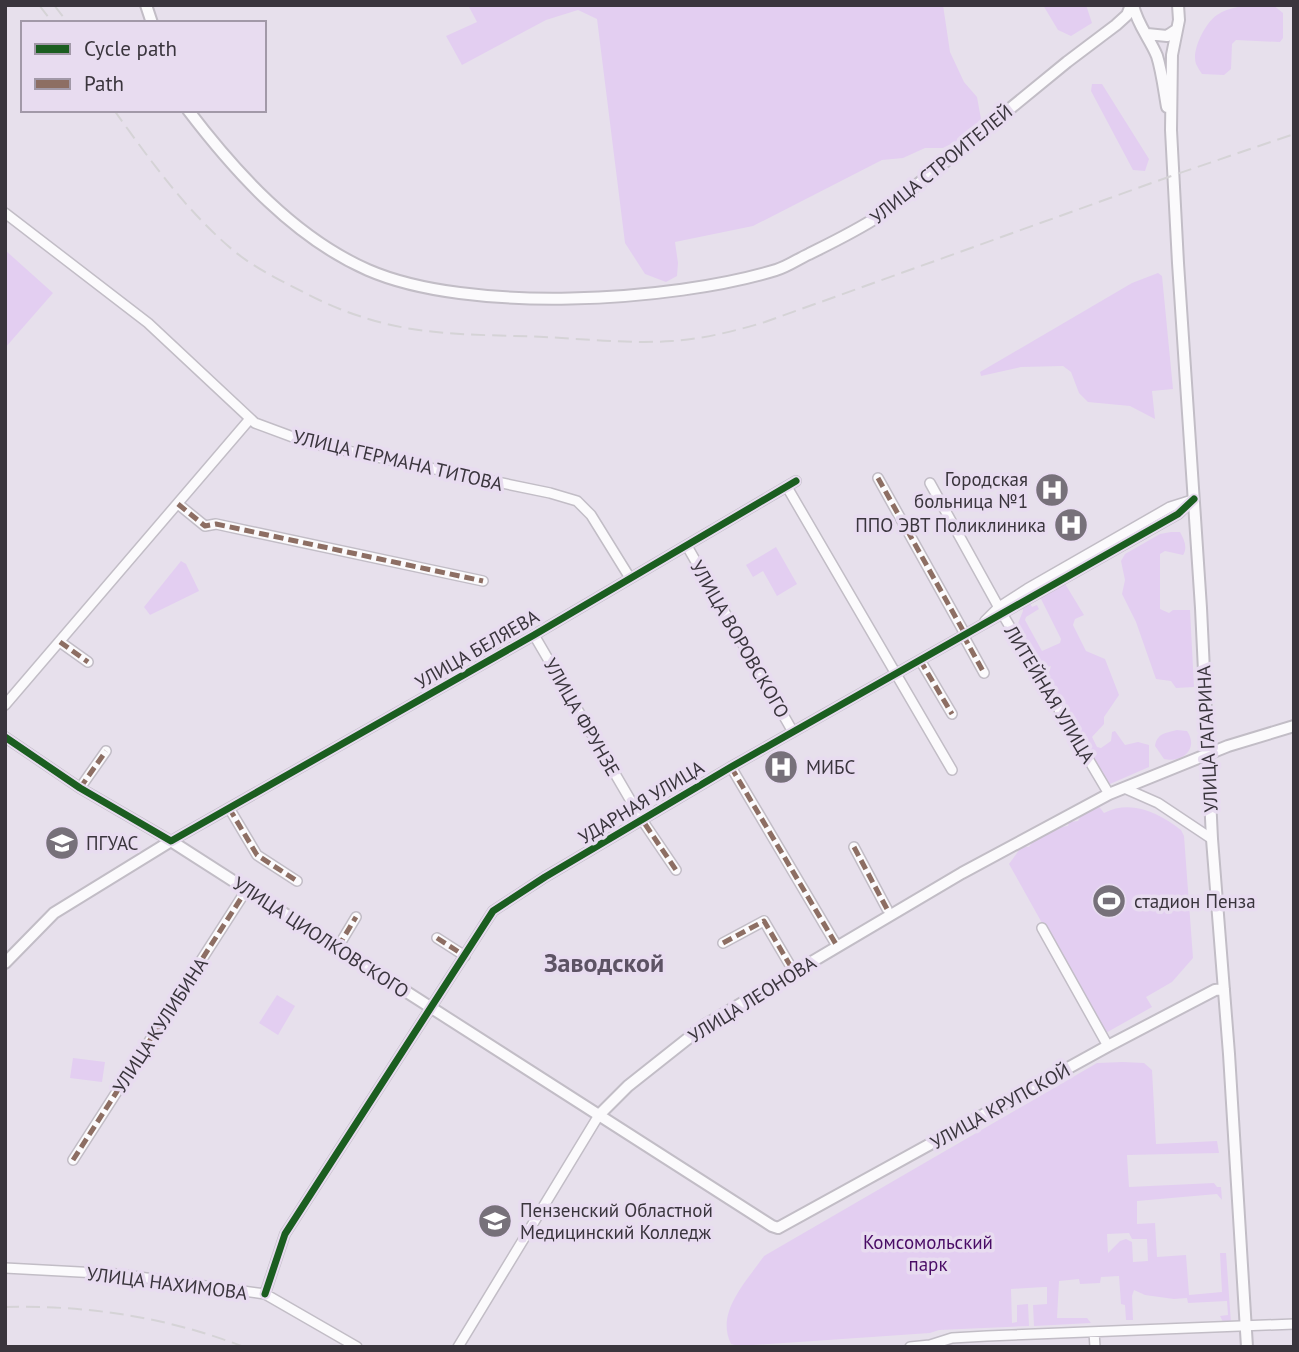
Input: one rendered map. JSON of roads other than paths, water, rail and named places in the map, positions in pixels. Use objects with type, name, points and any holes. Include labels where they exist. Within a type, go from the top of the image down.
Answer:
[{"type":"main road","name":"УЛИЦА СТРОИТЕЛЕЙ","points":[[190,112],[212,142],[260,192],[313,239],[369,270],[409,284],[520,298],[643,294],[690,288],[777,270],[855,232],[879,216],[1116,25],[1127,15],[1132,5]]},
{"type":"main road","points":[[1132,5],[1158,60],[1171,130]]},
{"type":"main road","points":[[1171,130],[1172,55],[1180,20],[1178,5]]},
{"type":"main road","points":[[1116,25],[1129,24],[1167,36],[1176,30]]},
{"type":"main road","name":"УЛИЦА ГАГАРИНА","points":[[1171,130],[1212,839],[1247,1347]]},
{"type":"main road","name":"УЛИЦА ЛЕОНОВА","points":[[599,1115],[628,1086],[705,1025],[971,868],[1117,790],[1207,754],[1294,726]]},
{"type":"main road","name":"УЛИЦА ЦИОЛКОВСКОГО","points":[[171,841],[778,1228]]},
{"type":"main road","name":"УЛИЦА БЕЛЯЕВА","points":[[5,963],[54,913],[171,841]]},
{"type":"main road","name":"УЛИЦА КРУПСКОЙ","points":[[778,1228],[1108,1046],[1215,990],[1224,989]]},
{"type":"street","points":[[5,213],[148,323],[249,420],[5,705]]},
{"type":"street","name":"УЛИЦА ГЕРМАНА ТИТОВА","points":[[249,420],[309,443],[550,493],[577,501],[591,515],[630,578]]},
{"type":"street","points":[[878,478],[984,673]]},
{"type":"street","name":"ЛИТЕЙНАЯ УЛИЦА","points":[[930,483],[1001,611],[1117,790]]},
{"type":"street","name":"УЛИЦА БЕЛЯЕВА","points":[[171,841],[534,635],[791,484],[897,673]]},
{"type":"street","name":"УДАРНАЯ УЛИЦА","points":[[265,1294],[285,1234],[486,921],[499,906],[731,767],[981,625],[1001,611],[1178,514],[1180,507],[1194,499]]},
{"type":"street","points":[[178,504],[205,526],[216,524],[483,581]]},
{"type":"street","name":"УЛИЦА ВОРОВСКОГО","points":[[687,546],[793,732]]},
{"type":"street","name":"УЛИЦА ФРУНЗЕ","points":[[534,635],[642,820],[676,870]]},
{"type":"street","points":[[60,642],[88,662]]},
{"type":"street","points":[[920,660],[952,714]]},
{"type":"street","points":[[897,673],[952,770]]},
{"type":"street","name":"УЛИЦА ЦИОЛКОВСКОГО","points":[[5,737],[80,788],[171,841]]},
{"type":"street","points":[[80,788],[106,751]]},
{"type":"street","points":[[731,767],[837,946]]},
{"type":"street","points":[[1117,790],[1158,803],[1212,839]]},
{"type":"street","points":[[229,808],[257,855],[297,881]]},
{"type":"street","points":[[854,847],[887,909]]},
{"type":"street","name":"УЛИЦА КУЛИБИНА","points":[[73,1160],[247,889]]},
{"type":"street","points":[[338,947],[356,917]]},
{"type":"street","points":[[723,943],[764,921],[794,972]]},
{"type":"street","points":[[1042,928],[1108,1046]]},
{"type":"street","points":[[437,938],[465,956]]},
{"type":"street","name":"УЛИЦА ЛЕОНОВА","points":[[458,1347],[599,1115]]},
{"type":"street","name":"УЛИЦА НАХИМОВА","points":[[5,1268],[117,1274],[265,1294],[356,1347]]},
{"type":"street","points":[[910,1347],[930,1345],[952,1338],[1294,1324]]},
{"type":"street","points":[[1094,1332],[1095,1347]]},
{"type":"railway","points":[[39,5],[51,21]]},
{"type":"railway","points":[[54,5],[66,21]]},
{"type":"railway","points":[[115,112],[170,184],[217,236],[260,269],[332,306],[385,323],[429,331],[640,342],[695,338],[765,322],[1294,134]]},
{"type":"railway","points":[[5,1307],[66,1308],[126,1315],[186,1328],[244,1347]]},
{"type":"place","name":"Городская больница №1","points":[[1052,490]]},
{"type":"place","name":"ППО ЭВТ Поликлиника","points":[[1071,525]]},
{"type":"place","name":"МИБС","points":[[781,767]]},
{"type":"place","name":"ПГУАС","points":[[62,843]]},
{"type":"place","name":"стадион Пенза","points":[[1109,901]]},
{"type":"place","name":"Пензенский Областной Медицинский Колледж","points":[[495,1221]]},
{"type":"district","name":"Заводской","points":[[604,962]]},
{"type":"park label","name":"Комсомольский парк","points":[[928,1253]]}]
